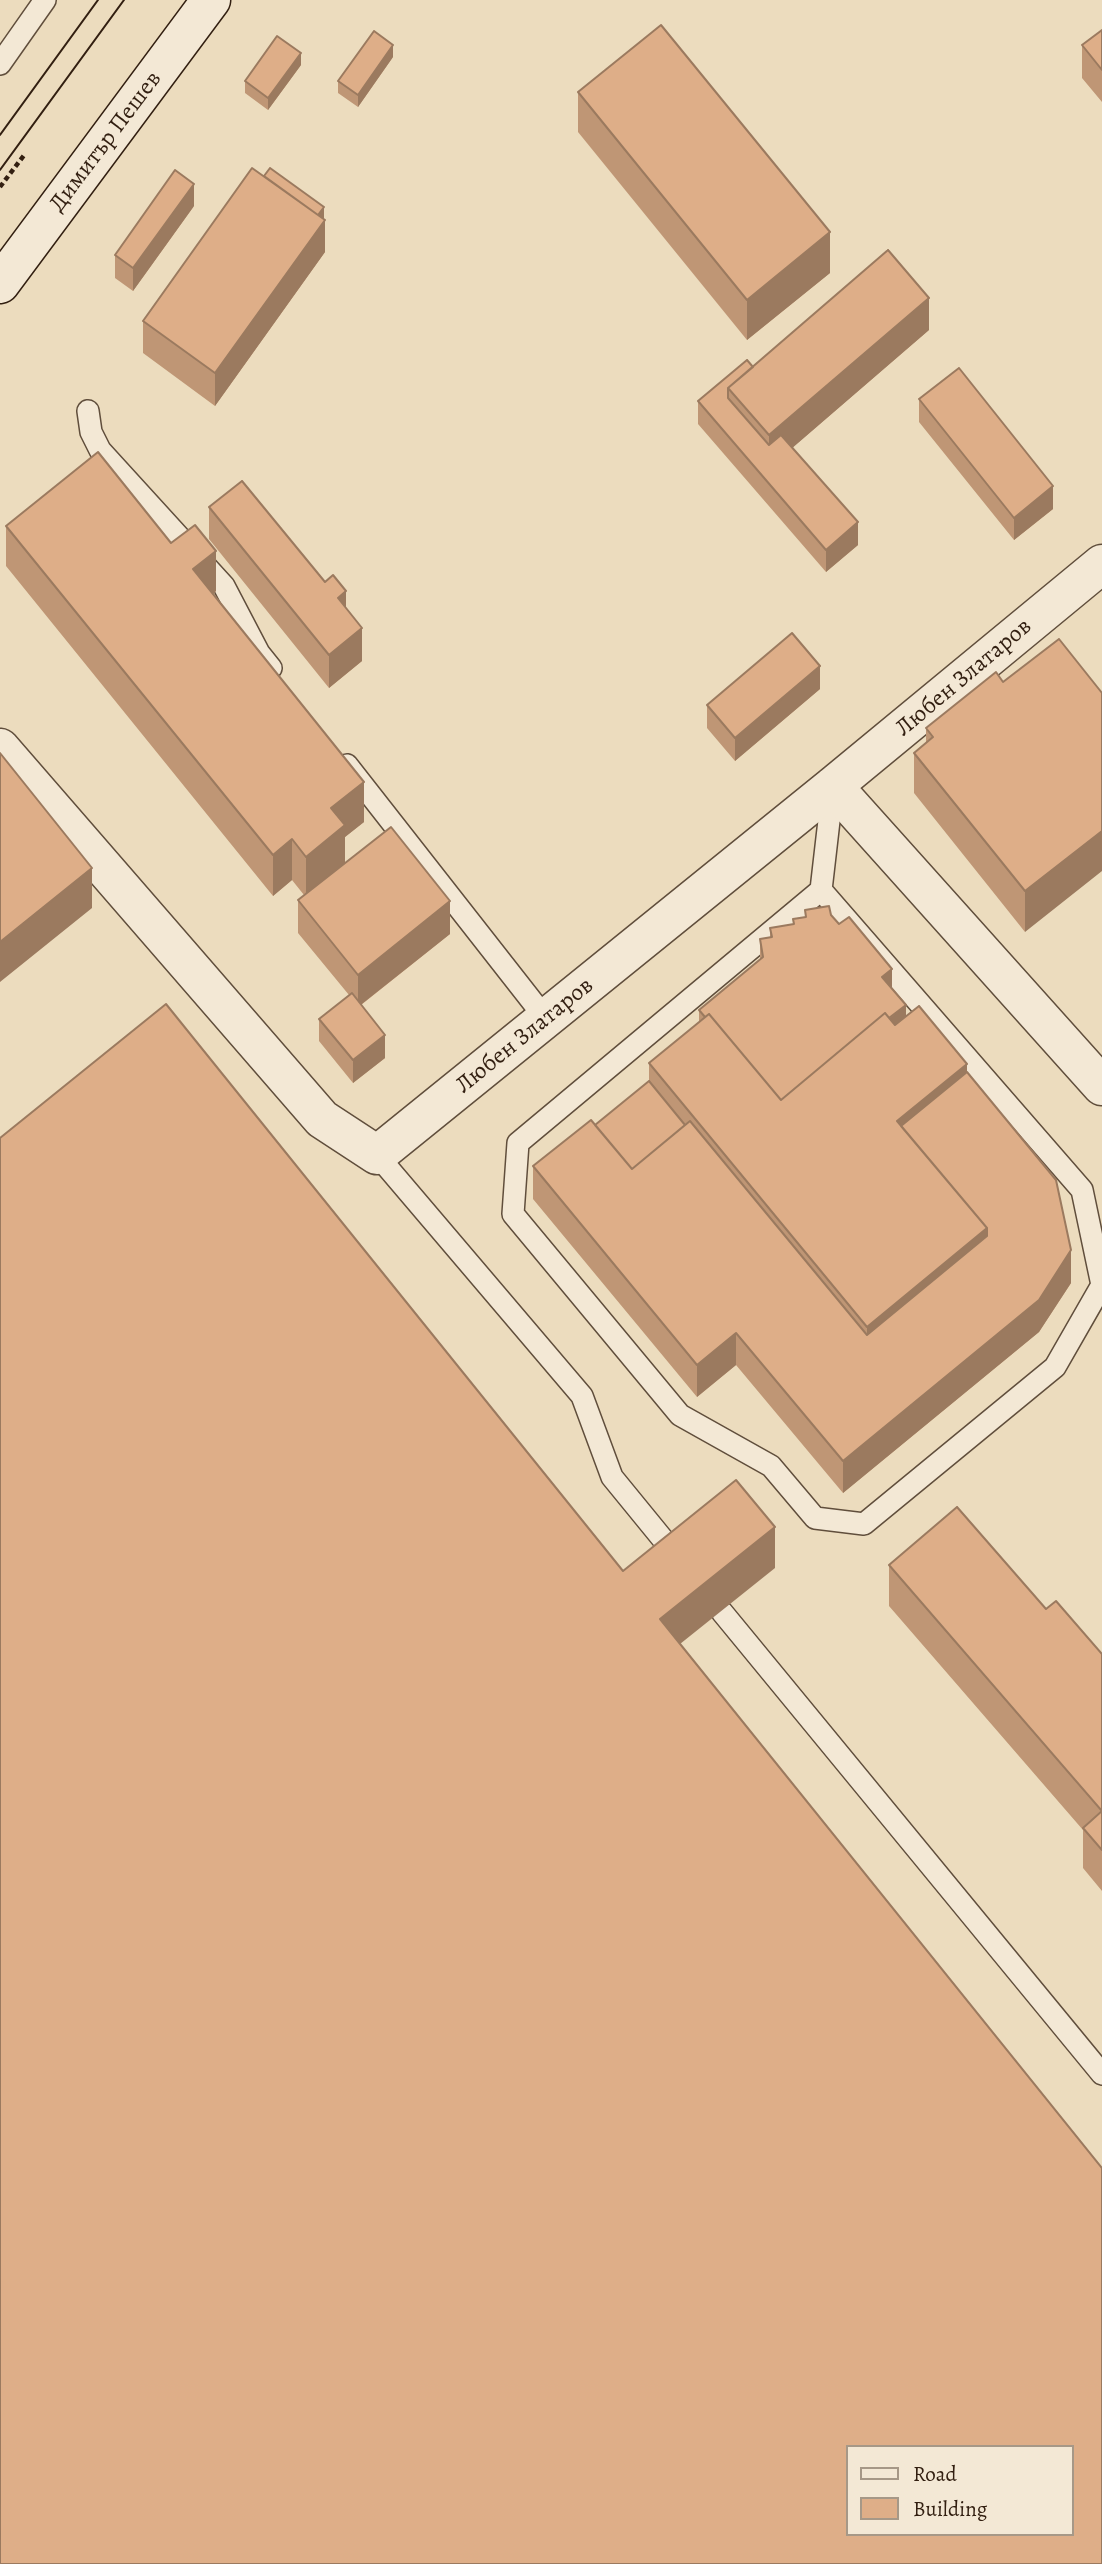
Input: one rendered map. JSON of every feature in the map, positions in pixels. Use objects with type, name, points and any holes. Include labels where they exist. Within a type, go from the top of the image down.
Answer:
[{"type":"street","name":"Димитър Пешев","points":[[0,284],[211,0]]},
{"type":"street","name":"Любен Златаров","points":[[377,1155],[833,786],[1102,564]]},
{"type":"street","points":[[0,748],[322,1119],[377,1155]]},
{"type":"street","points":[[833,786],[1102,1086]]},
{"type":"lane","points":[[0,64],[46,0]]},
{"type":"lane","points":[[88,411],[91,432],[100,450],[224,586],[259,653],[284,686]]},
{"type":"lane","points":[[335,750],[546,1019]]},
{"type":"lane","points":[[821,890],[1082,1190],[1102,1285],[1055,1367],[864,1524],[815,1518],[771,1466],[680,1415],[513,1214],[518,1143],[821,890],[833,786]]},
{"type":"lane","points":[[377,1155],[582,1396],[612,1477],[681,1560]]},
{"type":"lane","points":[[723,1612],[1102,2074]]},
{"type":"path","points":[[0,187],[24,154]]},
{"type":"building","points":[[661,25],[830,232],[747,300],[578,92]]},
{"type":"building","points":[[1102,30],[1102,70],[1082,45]]},
{"type":"building","points":[[374,31],[393,45],[358,95],[338,81]]},
{"type":"building","points":[[277,36],[301,53],[268,98],[245,81]]},
{"type":"building","points":[[252,168],[325,220],[215,373],[143,321]]},
{"type":"building","points":[[270,168],[324,207],[318,215],[264,176]]},
{"type":"building","points":[[175,170],[194,184],[133,268],[115,255]]},
{"type":"building","points":[[888,250],[929,298],[769,435],[728,388]]},
{"type":"building","points":[[747,360],[753,367],[728,388],[728,398],[769,445],[781,435],[858,522],[826,550],[698,401]]},
{"type":"building","points":[[959,368],[1053,486],[1014,518],[919,399]]},
{"type":"building","points":[[98,452],[171,543],[195,525],[216,551],[193,569],[364,782],[331,808],[345,825],[306,857],[292,839],[273,855],[6,526]]},
{"type":"building","points":[[242,481],[325,582],[333,575],[346,591],[338,598],[362,628],[329,655],[209,507]]},
{"type":"building","points":[[792,633],[820,666],[735,738],[707,705]]},
{"type":"building","points":[[1059,639],[1102,693],[1102,831],[1025,891],[914,753],[933,737],[926,728],[996,672],[1003,682]]},
{"type":"building","points":[[0,753],[92,868],[0,942]]},
{"type":"building","points":[[391,827],[450,901],[358,975],[298,900]]},
{"type":"building","points":[[829,906],[831,915],[839,924],[849,917],[892,969],[882,977],[906,1005],[889,1018],[885,1013],[781,1100],[709,1014],[705,1017],[699,1010],[763,957],[760,939],[772,937],[770,928],[794,924],[793,919],[806,917],[805,910]]},
{"type":"building","points":[[352,993],[385,1035],[353,1060],[319,1019]]},
{"type":"building","points":[[166,1004],[623,1571],[736,1480],[775,1527],[660,1619],[1102,2168],[1102,2564],[0,2564],[0,1138]]},
{"type":"building","points":[[919,1006],[967,1064],[897,1121],[987,1228],[867,1327],[649,1063],[709,1014],[781,1100],[885,1013],[895,1025]]},
{"type":"building","points":[[967,1072],[1056,1180],[1071,1250],[1039,1300],[843,1461],[736,1333],[697,1365],[533,1166],[591,1120],[632,1169],[690,1121],[867,1335],[987,1236],[987,1228],[901,1126]]},
{"type":"building","points":[[649,1081],[685,1125],[632,1169],[595,1125]]},
{"type":"building","points":[[957,1507],[1046,1609],[1056,1601],[1102,1654],[1102,1811],[889,1565]]},
{"type":"building","points":[[1102,1811],[1102,1850],[1083,1828]]},
{"type":"tram line","points":[[0,135],[98,0]]},
{"type":"tram line","points":[[0,170],[124,0]]}]
